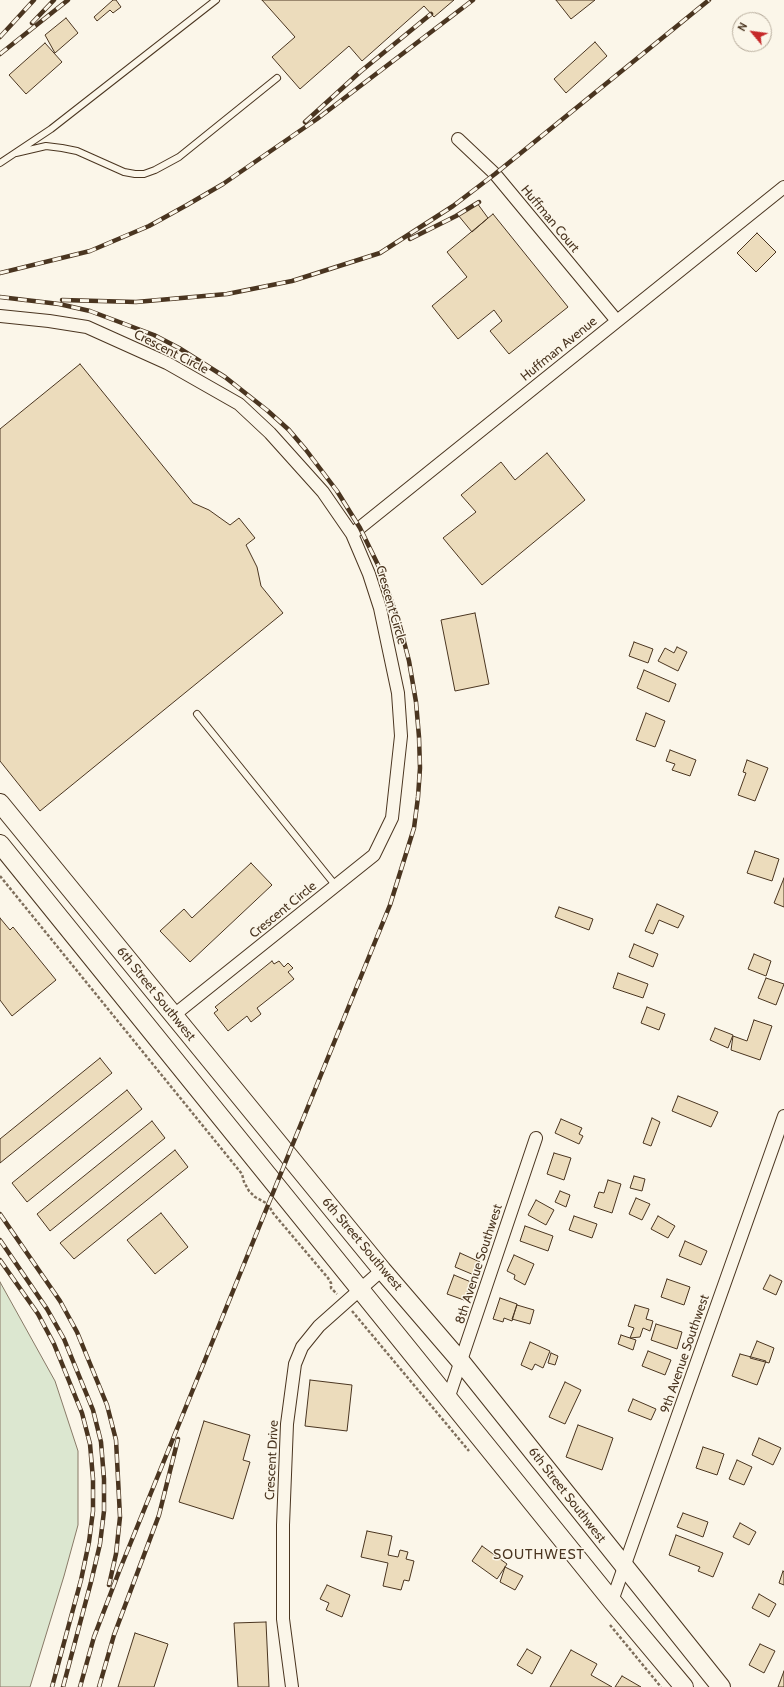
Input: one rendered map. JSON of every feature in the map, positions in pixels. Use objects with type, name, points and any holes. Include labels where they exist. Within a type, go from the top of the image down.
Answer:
[{"type":"main road","name":"6th Street Southwest","points":[[0,803],[382,1270],[462,1363],[624,1568],[721,1687]]},
{"type":"main road","name":"6th Street Southwest","points":[[0,844],[448,1399],[684,1687]]},
{"type":"street","name":"Huffman Court","points":[[458,139],[495,174],[617,321]]},
{"type":"street","name":"Huffman Avenue","points":[[352,534],[784,187]]},
{"type":"street","name":"Crescent Circle","points":[[0,316],[87,327],[167,363],[239,404],[270,433],[323,492],[352,534],[369,574],[385,630],[398,693],[401,736],[392,818],[374,855],[174,1015]]},
{"type":"street","name":"9th Avenue Southwest","points":[[612,1601],[784,1116]]},
{"type":"street","name":"8th Avenue Southwest","points":[[448,1399],[462,1363],[536,1138]]},
{"type":"street","name":"Crescent Drive","points":[[292,1687],[283,1619],[283,1525],[288,1424],[295,1364],[302,1347],[319,1326],[382,1270]]},
{"type":"lane","points":[[0,163],[51,129],[216,0]]},
{"type":"lane","points":[[16,153],[46,146],[62,148],[78,151],[124,172],[144,174],[155,170],[179,157],[277,78]]},
{"type":"lane","points":[[197,714],[336,886]]},
{"type":"path","points":[[0,876],[242,1174],[249,1191],[255,1197],[268,1204],[273,1214],[328,1278],[331,1283],[331,1288],[333,1289]]},
{"type":"path","points":[[352,1310],[472,1454]]},
{"type":"path","points":[[606,1620],[660,1687]]},
{"type":"green space","points":[[0,1282],[55,1381],[78,1451],[78,1525],[30,1687],[0,1687]]},
{"type":"building","points":[[113,0],[116,0],[121,7],[113,13],[110,10],[97,21],[94,17]]},
{"type":"building","points":[[262,0],[454,0],[434,17],[424,6],[362,61],[349,46],[300,89],[272,57],[295,37]]},
{"type":"building","points":[[556,0],[595,0],[571,19]]},
{"type":"building","points":[[66,18],[78,33],[55,53],[45,35]]},
{"type":"building","points":[[595,42],[607,56],[566,93],[554,79]]},
{"type":"building","points":[[45,43],[62,62],[26,94],[9,75]]},
{"type":"building","points":[[477,203],[488,218],[472,232],[458,215]]},
{"type":"building","points":[[493,214],[568,307],[509,354],[490,331],[502,321],[494,310],[458,339],[432,306],[467,277],[447,252]]},
{"type":"building","points":[[757,233],[776,252],[756,272],[737,253]]},
{"type":"building","points":[[80,364],[193,503],[209,510],[230,525],[239,518],[255,538],[246,545],[257,567],[261,586],[283,613],[40,811],[0,761],[0,429]]},
{"type":"building","points":[[547,453],[585,500],[482,585],[443,538],[476,512],[461,495],[501,462],[515,480]]},
{"type":"building","points":[[475,613],[489,684],[455,691],[441,620]]},
{"type":"building","points":[[634,642],[653,649],[648,663],[629,656]]},
{"type":"building","points":[[677,647],[687,652],[678,671],[658,661],[665,648],[674,653]]},
{"type":"building","points":[[644,670],[676,684],[669,702],[637,688]]},
{"type":"building","points":[[646,713],[665,721],[655,747],[636,740]]},
{"type":"building","points":[[670,750],[696,760],[690,776],[672,770],[675,764],[666,761]]},
{"type":"building","points":[[747,760],[768,768],[755,801],[738,795],[746,773],[743,772]]},
{"type":"building","points":[[755,851],[779,859],[772,881],[747,873]]},
{"type":"building","points":[[251,863],[272,885],[190,962],[160,931],[184,909],[192,918]]},
{"type":"building","points":[[784,878],[784,907],[774,903]]},
{"type":"building","points":[[657,904],[684,916],[678,928],[659,920],[653,934],[645,931]]},
{"type":"building","points":[[559,907],[593,919],[589,930],[555,917]]},
{"type":"building","points":[[0,918],[10,930],[13,927],[56,980],[12,1016],[0,1000]]},
{"type":"building","points":[[634,944],[658,954],[653,967],[629,957]]},
{"type":"building","points":[[754,954],[771,961],[766,976],[748,969]]},
{"type":"building","points":[[272,961],[274,964],[279,961],[284,967],[288,963],[293,968],[288,972],[294,979],[257,1008],[261,1014],[251,1022],[247,1016],[228,1031],[214,1013],[218,1010],[215,1007]]},
{"type":"building","points":[[618,973],[648,984],[643,998],[613,988]]},
{"type":"building","points":[[766,978],[784,984],[776,1005],[758,998]]},
{"type":"building","points":[[647,1007],[665,1014],[659,1030],[641,1023]]},
{"type":"building","points":[[754,1020],[772,1026],[760,1060],[731,1050],[733,1036],[747,1041]]},
{"type":"building","points":[[715,1028],[733,1035],[728,1048],[710,1040]]},
{"type":"building","points":[[100,1058],[112,1073],[0,1163],[0,1139]]},
{"type":"building","points":[[127,1090],[142,1109],[27,1202],[12,1183]]},
{"type":"building","points":[[678,1096],[718,1112],[711,1127],[672,1111]]},
{"type":"building","points":[[652,1118],[660,1122],[651,1146],[643,1143]]},
{"type":"building","points":[[561,1119],[582,1128],[579,1134],[583,1136],[579,1144],[555,1133]]},
{"type":"building","points":[[152,1121],[165,1138],[50,1231],[37,1214]]},
{"type":"building","points":[[175,1150],[188,1167],[74,1259],[60,1243]]},
{"type":"building","points":[[554,1153],[571,1158],[564,1180],[547,1174]]},
{"type":"building","points":[[634,1176],[645,1179],[642,1191],[630,1188]]},
{"type":"building","points":[[608,1180],[621,1184],[612,1213],[594,1207],[599,1192],[604,1193]]},
{"type":"building","points":[[560,1191],[570,1195],[566,1207],[555,1202]]},
{"type":"building","points":[[636,1198],[650,1204],[642,1220],[629,1214]]},
{"type":"building","points":[[536,1200],[554,1210],[546,1225],[528,1215]]},
{"type":"building","points":[[161,1213],[188,1247],[155,1274],[127,1240]]},
{"type":"building","points":[[574,1216],[597,1224],[592,1238],[569,1230]]},
{"type":"building","points":[[658,1216],[675,1226],[668,1238],[651,1229]]},
{"type":"building","points":[[525,1226],[553,1236],[548,1251],[520,1241]]},
{"type":"building","points":[[685,1241],[707,1251],[701,1265],[679,1256]]},
{"type":"building","points":[[460,1253],[480,1262],[474,1275],[455,1267]]},
{"type":"building","points":[[514,1255],[534,1264],[525,1285],[514,1279],[515,1275],[507,1271]]},
{"type":"building","points":[[454,1275],[471,1282],[464,1300],[447,1294]]},
{"type":"building","points":[[770,1275],[782,1281],[776,1295],[763,1289]]},
{"type":"building","points":[[667,1279],[690,1287],[684,1305],[661,1297]]},
{"type":"building","points":[[500,1298],[517,1304],[512,1321],[504,1318],[503,1322],[493,1319]]},
{"type":"building","points":[[517,1305],[534,1310],[530,1324],[512,1319]]},
{"type":"building","points":[[635,1305],[649,1309],[646,1319],[653,1321],[650,1331],[643,1328],[640,1337],[630,1338],[634,1328],[628,1326]]},
{"type":"building","points":[[656,1324],[682,1332],[677,1349],[651,1340]]},
{"type":"building","points":[[621,1335],[636,1340],[633,1350],[618,1344]]},
{"type":"building","points":[[757,1341],[774,1348],[769,1363],[750,1358]]},
{"type":"building","points":[[530,1342],[550,1351],[543,1368],[535,1364],[532,1370],[521,1365]]},
{"type":"building","points":[[648,1351],[671,1360],[665,1375],[642,1366]]},
{"type":"building","points":[[551,1353],[558,1356],[555,1365],[548,1363]]},
{"type":"building","points":[[740,1354],[766,1361],[757,1385],[732,1376]]},
{"type":"building","points":[[310,1380],[352,1385],[347,1431],[305,1426]]},
{"type":"building","points":[[565,1382],[581,1390],[565,1424],[549,1417]]},
{"type":"building","points":[[633,1399],[656,1409],[651,1420],[628,1411]]},
{"type":"building","points":[[204,1421],[250,1435],[243,1460],[250,1462],[233,1519],[179,1502]]},
{"type":"building","points":[[578,1425],[613,1438],[602,1470],[566,1457]]},
{"type":"building","points":[[759,1438],[781,1448],[773,1465],[752,1455]]},
{"type":"building","points":[[703,1447],[724,1454],[717,1475],[696,1468]]},
{"type":"building","points":[[737,1460],[752,1467],[744,1485],[729,1479]]},
{"type":"building","points":[[683,1513],[708,1522],[703,1537],[677,1527]]},
{"type":"building","points":[[740,1523],[756,1532],[749,1545],[733,1537]]},
{"type":"building","points":[[367,1531],[392,1536],[388,1555],[398,1557],[400,1550],[408,1552],[406,1559],[414,1561],[409,1581],[404,1580],[401,1590],[383,1586],[388,1563],[361,1557]]},
{"type":"building","points":[[676,1535],[723,1553],[713,1577],[698,1571],[700,1567],[669,1555]]},
{"type":"building","points":[[482,1546],[507,1564],[497,1579],[472,1561]]},
{"type":"building","points":[[505,1567],[523,1576],[515,1590],[500,1582]]},
{"type":"building","points":[[783,1571],[784,1572],[784,1585],[779,1583]]},
{"type":"building","points":[[327,1585],[350,1595],[342,1617],[326,1610],[329,1603],[320,1599]]},
{"type":"building","points":[[759,1594],[776,1604],[769,1617],[752,1608]]},
{"type":"building","points":[[266,1622],[269,1687],[238,1687],[234,1623]]},
{"type":"building","points":[[135,1633],[168,1644],[154,1687],[118,1687]]},
{"type":"building","points":[[760,1644],[775,1651],[764,1673],[749,1665]]},
{"type":"building","points":[[527,1649],[541,1657],[532,1674],[517,1665]]},
{"type":"building","points":[[571,1650],[597,1664],[591,1675],[612,1687],[550,1687]]},
{"type":"building","points":[[784,1671],[784,1687],[778,1687]]},
{"type":"building","points":[[622,1676],[641,1687],[615,1687]]},
{"type":"railway","points":[[0,37],[34,0]]},
{"type":"railway","points":[[32,23],[54,0]]},
{"type":"railway","points":[[0,54],[68,0]]},
{"type":"railway","points":[[0,273],[90,251],[149,226],[187,205],[223,184],[317,119],[473,0]]},
{"type":"railway","points":[[62,300],[136,302],[227,294],[292,281],[380,253],[453,206],[495,174],[709,0]]},
{"type":"railway","points":[[305,122],[360,72],[431,14]]},
{"type":"railway","points":[[410,239],[456,216],[479,202]]},
{"type":"railway","points":[[0,297],[59,304],[90,311],[154,335],[179,348],[225,377],[268,411],[289,430],[337,491],[360,528],[381,571],[400,626],[409,661],[416,702],[419,737],[420,768],[414,828],[390,905],[120,1569],[94,1637],[80,1687]]},
{"type":"railway","points":[[0,1214],[60,1301],[77,1332],[107,1405],[116,1440],[120,1517],[116,1554],[109,1585]]},
{"type":"railway","points":[[0,1240],[47,1309],[64,1339],[93,1410],[101,1442],[104,1479],[104,1511],[100,1544],[63,1687]]},
{"type":"railway","points":[[0,1260],[38,1314],[54,1344],[82,1413],[90,1444],[93,1479],[93,1511],[89,1542],[81,1580],[52,1687]]},
{"type":"railway","points":[[99,1687],[114,1635],[159,1515],[178,1439]]},
{"type":"district","name":"SOUTHWEST","points":[[539,1555]]}]
